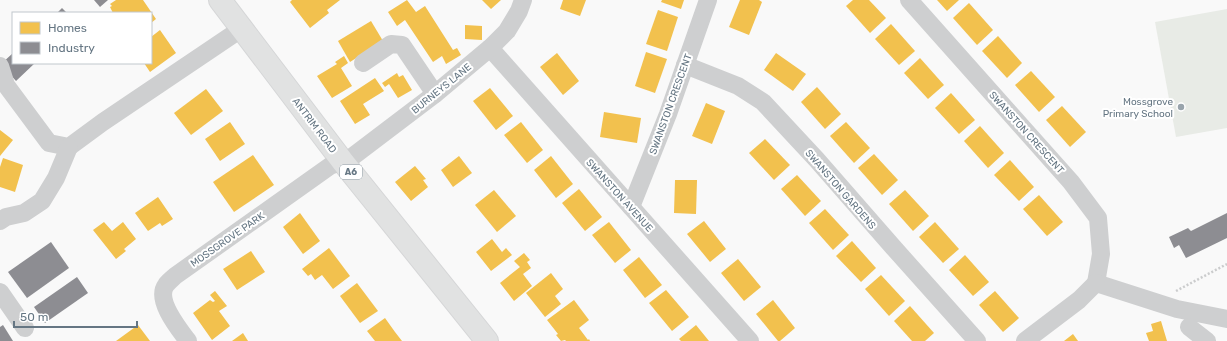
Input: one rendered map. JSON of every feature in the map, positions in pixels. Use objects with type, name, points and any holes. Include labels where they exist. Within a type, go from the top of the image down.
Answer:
[{"type":"main road","name":"ANTRIM ROAD","points":[[220,0],[343,162],[487,341]]},
{"type":"street","name":"BURNEYS LANE","points":[[343,162],[352,157],[435,94],[490,48],[507,31],[519,11],[523,0]]},
{"type":"street","name":"SWANSTON CRESCENT","points":[[631,207],[668,114],[708,0]]},
{"type":"street","name":"SWANSTON CRESCENT","points":[[909,0],[1071,182],[1098,218],[1101,254],[1096,283]]},
{"type":"street","points":[[0,221],[6,217],[24,213],[42,201],[56,178],[69,147],[103,122],[242,29]]},
{"type":"street","points":[[363,63],[392,44],[402,45],[435,94]]},
{"type":"street","name":"SWANSTON AVENUE","points":[[490,48],[750,341]]},
{"type":"street","name":"SWANSTON GARDENS","points":[[685,65],[738,86],[763,102],[817,160],[977,341]]},
{"type":"street","points":[[0,66],[6,85],[49,144],[69,147]]},
{"type":"street","name":"MOSSGROVE PARK","points":[[188,341],[173,321],[163,298],[165,286],[175,276],[330,166],[343,162]]},
{"type":"street","points":[[1025,341],[1080,300],[1096,283],[1177,309],[1227,319]]},
{"type":"street","points":[[0,292],[24,328]]},
{"type":"street","points":[[1189,327],[1207,341]]},
{"type":"path","points":[[1177,309],[1174,292],[1227,264]]},
{"type":"shaded area","points":[[1227,9],[1227,128],[1176,137],[1155,22]]},
{"type":"building: Homes","points":[[116,0],[143,0],[151,12],[112,12],[110,7],[112,6],[110,4]]},
{"type":"building: Homes","points":[[292,0],[340,0],[327,10],[329,13],[310,28],[290,2]]},
{"type":"building: Homes","points":[[407,0],[416,12],[425,6],[453,50],[457,48],[461,55],[446,64],[442,56],[433,62],[405,20],[397,26],[388,12]]},
{"type":"building: Homes","points":[[482,0],[501,0],[491,9]]},
{"type":"building: Homes","points":[[563,0],[586,0],[580,16],[560,9]]},
{"type":"building: Homes","points":[[662,0],[684,0],[681,9],[661,2]]},
{"type":"building: Homes","points":[[740,0],[759,0],[762,2],[749,35],[729,27]]},
{"type":"building: Homes","points":[[853,0],[869,0],[886,18],[870,33],[846,6]]},
{"type":"building: Homes","points":[[937,0],[959,0],[947,11]]},
{"type":"building: Homes","points":[[969,3],[993,30],[977,45],[953,18]]},
{"type":"building: Homes","points":[[658,10],[678,17],[667,51],[646,44]]},
{"type":"building: Homes","points":[[152,13],[156,19],[152,22]]},
{"type":"building: Homes","points":[[371,21],[383,41],[350,62],[338,41]]},
{"type":"building: Homes","points":[[891,24],[915,51],[899,65],[875,39]]},
{"type":"building: Homes","points":[[465,25],[482,26],[482,40],[465,39]]},
{"type":"building: Homes","points":[[160,30],[176,53],[150,72],[145,64],[152,64],[152,36]]},
{"type":"building: Homes","points":[[998,36],[1022,63],[1007,78],[982,51]]},
{"type":"building: Homes","points":[[646,52],[667,59],[655,93],[635,86]]},
{"type":"building: Homes","points":[[557,53],[579,81],[563,95],[540,67]]},
{"type":"building: Homes","points":[[776,53],[806,74],[793,91],[764,70]]},
{"type":"building: Homes","points":[[344,56],[348,63],[341,68],[352,86],[332,98],[317,76],[337,64],[335,62]]},
{"type":"building: Homes","points":[[920,58],[944,85],[928,99],[904,73]]},
{"type":"building: Homes","points":[[1031,71],[1055,97],[1039,112],[1015,85]]},
{"type":"building: Homes","points":[[397,73],[399,77],[403,75],[412,90],[398,98],[389,84],[385,87],[382,83]]},
{"type":"building: Homes","points":[[375,78],[384,91],[363,104],[370,115],[355,124],[340,101]]},
{"type":"building: Homes","points":[[817,87],[841,114],[825,129],[801,102]]},
{"type":"building: Homes","points":[[490,88],[513,116],[496,130],[473,101]]},
{"type":"building: Homes","points":[[206,89],[223,111],[191,135],[174,113]]},
{"type":"building: Homes","points":[[951,93],[975,120],[959,134],[935,108]]},
{"type":"building: Homes","points":[[706,103],[725,111],[712,144],[692,136]]},
{"type":"building: Homes","points":[[1062,106],[1086,132],[1070,147],[1046,120]]},
{"type":"building: Homes","points":[[604,112],[641,118],[637,143],[600,137]]},
{"type":"building: Homes","points":[[230,122],[245,144],[220,161],[205,139]]},
{"type":"building: Homes","points":[[521,122],[543,150],[527,163],[504,135]]},
{"type":"building: Homes","points":[[846,122],[870,148],[854,163],[830,136]]},
{"type":"building: Homes","points":[[980,126],[1004,153],[988,168],[964,141]]},
{"type":"building: Homes","points":[[0,130],[13,140],[0,156]]},
{"type":"building: Homes","points":[[765,139],[790,165],[774,180],[749,153]]},
{"type":"building: Homes","points":[[874,154],[898,180],[882,195],[858,168]]},
{"type":"building: Homes","points":[[253,155],[274,185],[234,212],[213,182]]},
{"type":"building: Homes","points":[[459,156],[472,173],[453,187],[441,170]]},
{"type":"building: Homes","points":[[551,156],[573,184],[556,198],[534,170]]},
{"type":"building: Homes","points":[[3,158],[23,165],[15,192],[0,187],[0,167]]},
{"type":"building: Homes","points":[[1010,160],[1034,187],[1019,201],[994,175]]},
{"type":"building: Homes","points":[[415,166],[426,179],[423,180],[428,187],[411,201],[395,182]]},
{"type":"building: Homes","points":[[797,175],[821,201],[805,216],[781,189]]},
{"type":"building: Homes","points":[[675,180],[697,180],[696,214],[674,213]]},
{"type":"building: Homes","points":[[579,189],[602,217],[585,231],[562,203]]},
{"type":"building: Homes","points":[[494,190],[516,216],[497,232],[475,205]]},
{"type":"building: Homes","points":[[905,190],[929,216],[913,231],[889,204]]},
{"type":"building: Homes","points":[[1039,195],[1063,222],[1047,236],[1023,209]]},
{"type":"building: Homes","points":[[158,197],[173,219],[162,226],[160,223],[148,231],[135,213]]},
{"type":"building: Homes","points":[[825,209],[849,235],[833,250],[809,223]]},
{"type":"building: Homes","points":[[300,213],[320,241],[303,254],[283,227]]},
{"type":"building: Homes","points":[[704,221],[726,249],[710,262],[687,234]]},
{"type":"building: Homes","points":[[104,222],[112,231],[123,222],[136,239],[124,249],[126,251],[116,259],[93,230]]},
{"type":"building: Homes","points":[[609,222],[631,250],[615,263],[592,235]]},
{"type":"building: Homes","points":[[935,222],[959,249],[943,263],[919,237]]},
{"type":"building: Homes","points":[[492,239],[502,252],[506,248],[512,255],[491,271],[476,252]]},
{"type":"building: Homes","points":[[852,241],[876,268],[861,282],[836,256]]},
{"type":"building: Homes","points":[[329,248],[350,276],[333,289],[322,275],[315,280],[311,274],[308,276],[302,269]]},
{"type":"building: Homes","points":[[251,251],[265,272],[237,290],[223,269]]},
{"type":"building: Homes","points":[[524,253],[530,260],[527,262],[531,268],[523,274],[532,286],[514,301],[500,283],[520,267],[514,261]]},
{"type":"building: Homes","points":[[965,255],[989,282],[973,296],[949,270]]},
{"type":"building: Homes","points":[[639,257],[662,285],[645,298],[623,270]]},
{"type":"building: Homes","points":[[738,259],[761,287],[744,301],[721,273]]},
{"type":"building: Homes","points":[[551,273],[563,289],[555,296],[561,304],[545,317],[526,293]]},
{"type":"building: Homes","points":[[881,275],[905,301],[889,316],[865,289]]},
{"type":"building: Homes","points":[[357,283],[378,311],[360,323],[340,296]]},
{"type":"building: Homes","points":[[666,290],[689,317],[672,331],[649,303]]},
{"type":"building: Homes","points":[[215,291],[227,306],[219,311],[230,326],[212,340],[193,313],[210,300],[213,302],[215,301],[210,295]]},
{"type":"building: Homes","points":[[995,291],[1019,318],[1003,332],[979,305]]},
{"type":"building: Homes","points":[[574,300],[589,320],[579,328],[590,341],[561,341],[556,335],[558,334],[547,320]]},
{"type":"building: Homes","points":[[773,300],[795,328],[780,341],[778,341],[756,314]]},
{"type":"building: Homes","points":[[910,306],[934,333],[925,341],[912,341],[894,321]]},
{"type":"building: Homes","points":[[385,318],[402,341],[375,341],[367,331]]},
{"type":"building: Homes","points":[[1161,321],[1167,341],[1149,341],[1146,333],[1153,331],[1151,324]]},
{"type":"building: Homes","points":[[138,325],[150,341],[116,341]]},
{"type":"building: Homes","points":[[696,325],[709,341],[681,341],[679,339]]},
{"type":"building: Homes","points":[[243,333],[248,341],[232,341]]},
{"type":"building: Homes","points":[[1073,334],[1078,341],[1064,341]]},
{"type":"building: Industry","points":[[94,0],[108,0],[100,7]]},
{"type":"building: Industry","points":[[62,8],[66,12],[58,12]]},
{"type":"building: Industry","points":[[12,54],[12,64],[34,64],[16,81],[1,64]]},
{"type":"building: Industry","points":[[1227,213],[1227,238],[1186,258],[1179,245],[1174,248],[1169,237],[1188,228],[1191,231]]},
{"type":"building: Industry","points":[[51,242],[69,268],[27,298],[8,272]]},
{"type":"building: Industry","points":[[77,277],[88,293],[45,323],[34,307]]},
{"type":"building: Industry","points":[[3,325],[13,341],[0,341],[0,327]]},
{"type":"place","name":"Mossgrove Primary School","points":[[1181,107]]}]
